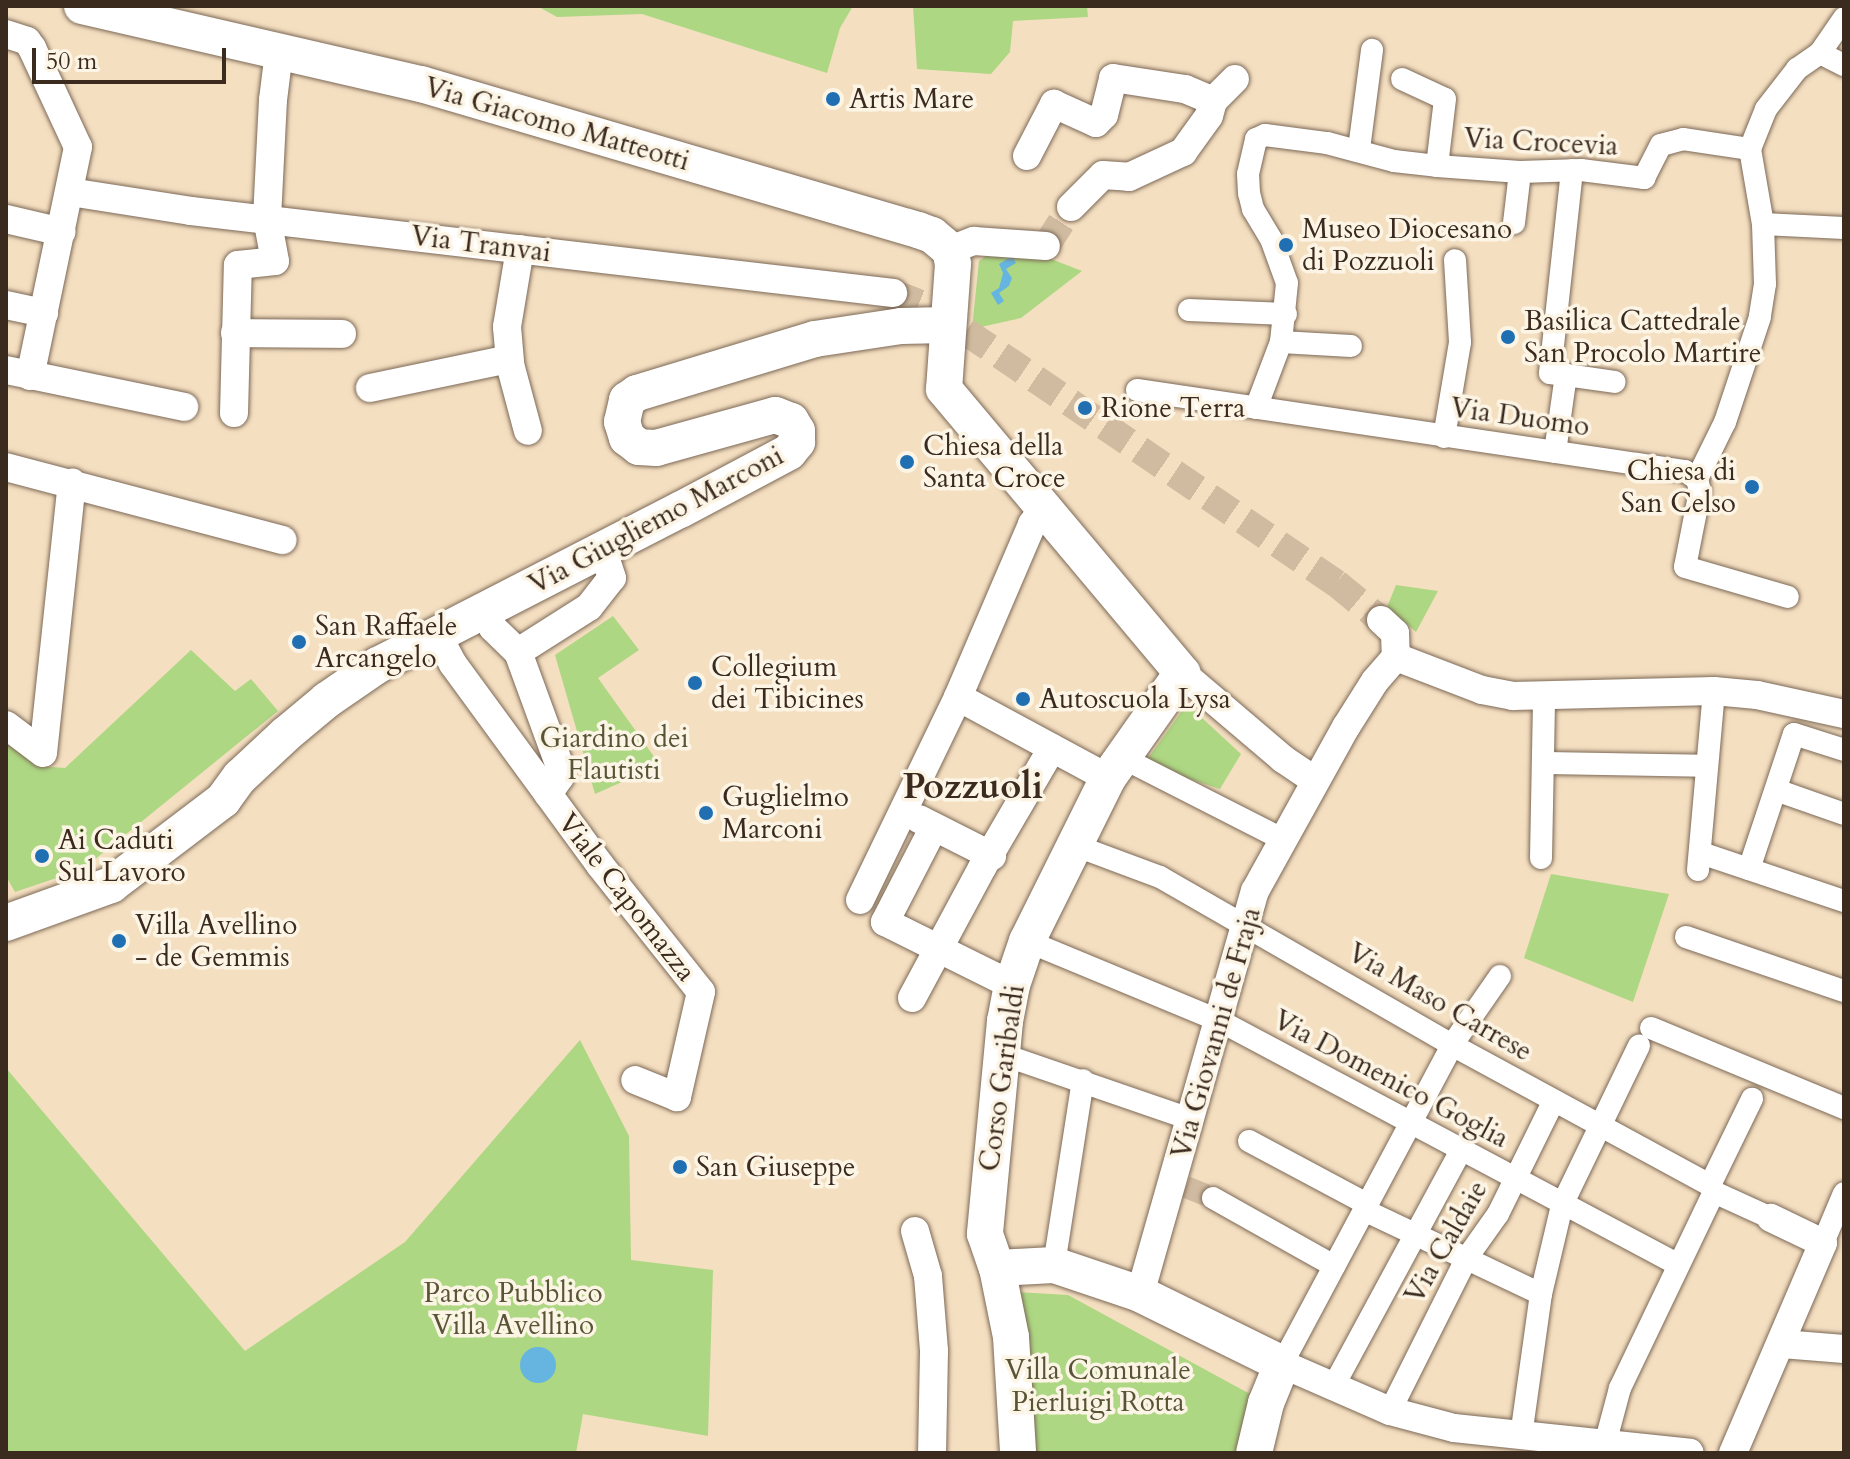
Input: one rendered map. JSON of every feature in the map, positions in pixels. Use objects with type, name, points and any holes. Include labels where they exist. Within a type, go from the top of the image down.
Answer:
[{"type":"street","name":"Via Giacomo Matteotti","points":[[82,6],[421,84],[932,235],[950,250]]},
{"type":"street","points":[[1788,597],[1685,567],[1700,491],[1697,479],[1725,422],[1760,317],[1765,284],[1763,224],[1750,149],[1766,109],[1797,69],[1820,53],[1844,18]]},
{"type":"street","points":[[6,34],[27,41],[32,48],[78,147],[44,313],[18,373],[184,407]]},
{"type":"street","points":[[1359,149],[1372,50]]},
{"type":"street","points":[[234,413],[238,265],[275,261],[267,218],[273,100],[279,52]]},
{"type":"street","points":[[1820,53],[1844,65]]},
{"type":"street","points":[[1027,156],[1054,104],[1096,123],[1104,115],[1113,78],[1185,89],[1213,101]]},
{"type":"street","points":[[1071,207],[1103,175],[1129,177],[1183,152],[1209,116],[1213,101],[1235,79]]},
{"type":"street","points":[[1402,79],[1445,99],[1437,166]]},
{"type":"street","name":"Via Crocevia","points":[[1286,314],[1287,283],[1271,239],[1253,209],[1249,193],[1248,174],[1256,139],[1265,135],[1359,149],[1394,161],[1437,166],[1520,172],[1572,170],[1644,178],[1661,145],[1683,139],[1750,149]]},
{"type":"street","points":[[1572,170],[1550,373],[1615,382]]},
{"type":"street","points":[[1514,223],[1520,172]]},
{"type":"street","name":"Via Tranvai","points":[[70,192],[893,293]]},
{"type":"street","points":[[6,219],[62,232]]},
{"type":"street","points":[[1763,224],[1844,228]]},
{"type":"street","points":[[1046,246],[974,241],[950,250],[953,264],[944,389],[1182,673],[1283,759],[1314,780]]},
{"type":"street","points":[[520,249],[507,327],[509,359],[528,431]]},
{"type":"street","points":[[1444,437],[1460,342],[1455,260]]},
{"type":"street","points":[[6,305],[44,313]]},
{"type":"street","points":[[1189,310],[1286,314],[1281,342],[1256,408]]},
{"type":"street","name":"Via Giugliemo Marconi","points":[[6,923],[111,885],[223,800],[240,777],[327,700],[378,665],[789,452],[797,442],[797,431],[791,421],[775,415],[656,448],[639,447],[627,438],[622,422],[627,400],[637,393],[815,339],[901,326],[947,325]]},
{"type":"street","points":[[235,333],[342,334]]},
{"type":"street","points":[[1281,342],[1351,346]]},
{"type":"street","points":[[370,388],[509,359]]},
{"type":"street","points":[[1555,452],[1566,375]]},
{"type":"street","name":"Via Duomo","points":[[1137,390],[1685,471],[1697,479]]},
{"type":"street","points":[[6,467],[283,540]]},
{"type":"street","points":[[6,725],[43,753],[72,483]]},
{"type":"street","points":[[860,900],[958,697],[1032,524],[1045,507]]},
{"type":"street","points":[[484,611],[493,628],[518,652],[589,607],[612,578],[603,550]]},
{"type":"street","points":[[1381,620],[1395,633],[1396,657],[1482,690],[1513,696],[1714,691],[1778,698],[1844,714]]},
{"type":"street","name":"Viale Capomazza","points":[[437,634],[453,664],[548,794],[701,992],[677,1097],[635,1080]]},
{"type":"street","name":"Viale Capomazza","points":[[518,652],[559,764],[560,777],[548,794]]},
{"type":"street","name":"Via Giovanni de Fraja","points":[[1140,1294],[1180,1184],[1190,1119],[1255,891],[1314,780],[1375,681],[1396,657]]},
{"type":"street","name":"Corso Garibaldi","points":[[1018,1453],[1011,1337],[997,1268],[985,1234],[1001,1054],[1012,985],[1027,941],[1115,766],[1182,673]]},
{"type":"street","points":[[1714,691],[1699,862],[1749,869],[1844,901]]},
{"type":"street","points":[[1541,858],[1544,695]]},
{"type":"street","points":[[958,697],[1052,748],[1115,766],[1282,839]]},
{"type":"street","points":[[1749,869],[1794,734],[1844,750]]},
{"type":"street","points":[[912,998],[982,868],[992,856],[1052,748]]},
{"type":"street","points":[[1543,763],[1707,766]]},
{"type":"street","points":[[1776,790],[1844,814]]},
{"type":"street","points":[[904,811],[992,856]]},
{"type":"street","points":[[934,827],[885,922],[1012,985]]},
{"type":"street","name":"Via Maso Carrese","points":[[1074,845],[1160,877],[1553,1102],[1771,1218]]},
{"type":"street","points":[[1686,937],[1844,991]]},
{"type":"street","name":"Via Domenico Goglia","points":[[1027,941],[1220,1021],[1677,1264]]},
{"type":"street","points":[[1254,1453],[1266,1403],[1282,1364],[1452,1045],[1500,976]]},
{"type":"street","points":[[1521,1436],[1541,1294],[1562,1205],[1645,1037],[1844,1108]]},
{"type":"street","points":[[1001,1054],[1190,1119]]},
{"type":"street","points":[[1054,1265],[1083,1080]]},
{"type":"street","points":[[1605,1444],[1620,1388],[1752,1099]]},
{"type":"street","name":"Via Caldaie","points":[[1390,1411],[1466,1259],[1498,1214],[1553,1102]]},
{"type":"street","points":[[1249,1141],[1416,1234],[1541,1294]]},
{"type":"street","points":[[1333,1387],[1461,1150]]},
{"type":"street","points":[[1733,1453],[1844,1193]]},
{"type":"street","points":[[1213,1198],[1334,1266]]},
{"type":"street","points":[[1771,1218],[1823,1243]]},
{"type":"street","points":[[915,1231],[928,1276],[934,1351],[932,1453]]},
{"type":"street","points":[[997,1268],[1054,1265],[1140,1294],[1282,1364],[1390,1411],[1454,1428],[1690,1453]]},
{"type":"street","points":[[1782,1344],[1844,1349]]},
{"type":"green space","points":[[537,6],[853,6],[840,28],[827,73],[642,14],[557,17]]},
{"type":"green space","points":[[913,6],[1087,6],[1088,17],[1013,21],[1010,52],[991,74],[917,69]]},
{"type":"green space","points":[[1007,251],[1051,259],[1082,271],[1021,318],[972,329],[979,261],[989,254]]},
{"type":"green space","points":[[1396,585],[1438,591],[1416,632],[1387,607]]},
{"type":"green space","name":"Giardino dei Flautisti","points":[[613,616],[639,650],[598,678],[660,765],[595,794],[555,655]]},
{"type":"green space","points":[[191,650],[235,691],[251,679],[278,711],[83,869],[15,892],[6,876],[6,739],[38,766],[65,768]]},
{"type":"green space","points":[[1187,704],[1241,754],[1220,789],[1144,764]]},
{"type":"green space","points":[[1551,874],[1669,894],[1633,1002],[1524,958]]},
{"type":"green space","name":"Parco Pubblico Villa Avellino","points":[[580,1040],[629,1136],[631,1260],[713,1270],[708,1436],[583,1414],[576,1453],[6,1453],[6,1068],[245,1351],[405,1242]]},
{"type":"green space","name":"Villa Comunale Pierluigi Rotta","points":[[1014,1292],[1068,1295],[1250,1394],[1242,1453],[1032,1453],[1031,1359]]},
{"type":"water","points":[[1012,256],[1016,263],[1006,269],[1012,278],[1009,286],[999,293],[1004,301],[998,305],[991,293],[999,288],[1003,273],[999,264]]},
{"type":"water","points":[[538,1347],[551,1352],[556,1365],[551,1378],[538,1383],[525,1378],[520,1365],[525,1352]]},
{"type":"tunnel","points":[[1046,246],[1071,207]]},
{"type":"tunnel","points":[[893,293],[931,308],[1336,583],[1381,620]]},
{"type":"tunnel","points":[[1186,1187],[1213,1198]]},
{"type":"place","name":"Artis Mare","points":[[833,99]]},
{"type":"place","name":"Museo Diocesano di Pozzuoli","points":[[1286,245]]},
{"type":"place","name":"Basilica Cattedrale San Procolo Martire","points":[[1508,337]]},
{"type":"place","name":"Rione Terra","points":[[1085,408]]},
{"type":"place","name":"Chiesa della Santa Croce","points":[[907,462]]},
{"type":"place","name":"Chiesa di San Celso","points":[[1752,487]]},
{"type":"place","name":"San Raffaele Arcangelo","points":[[299,642]]},
{"type":"place","name":"Collegium dei Tibicines","points":[[695,683]]},
{"type":"place","name":"Autoscuola Lysa","points":[[1023,699]]},
{"type":"place","name":"Guglielmo Marconi","points":[[706,813]]},
{"type":"place","name":"Ai Caduti Sul Lavoro","points":[[42,856]]},
{"type":"place","name":"Villa Avellino - de Gemmis","points":[[119,941]]},
{"type":"place","name":"San Giuseppe","points":[[680,1167]]},
{"type":"district","name":"Pozzuoli","points":[[973,787]]}]
